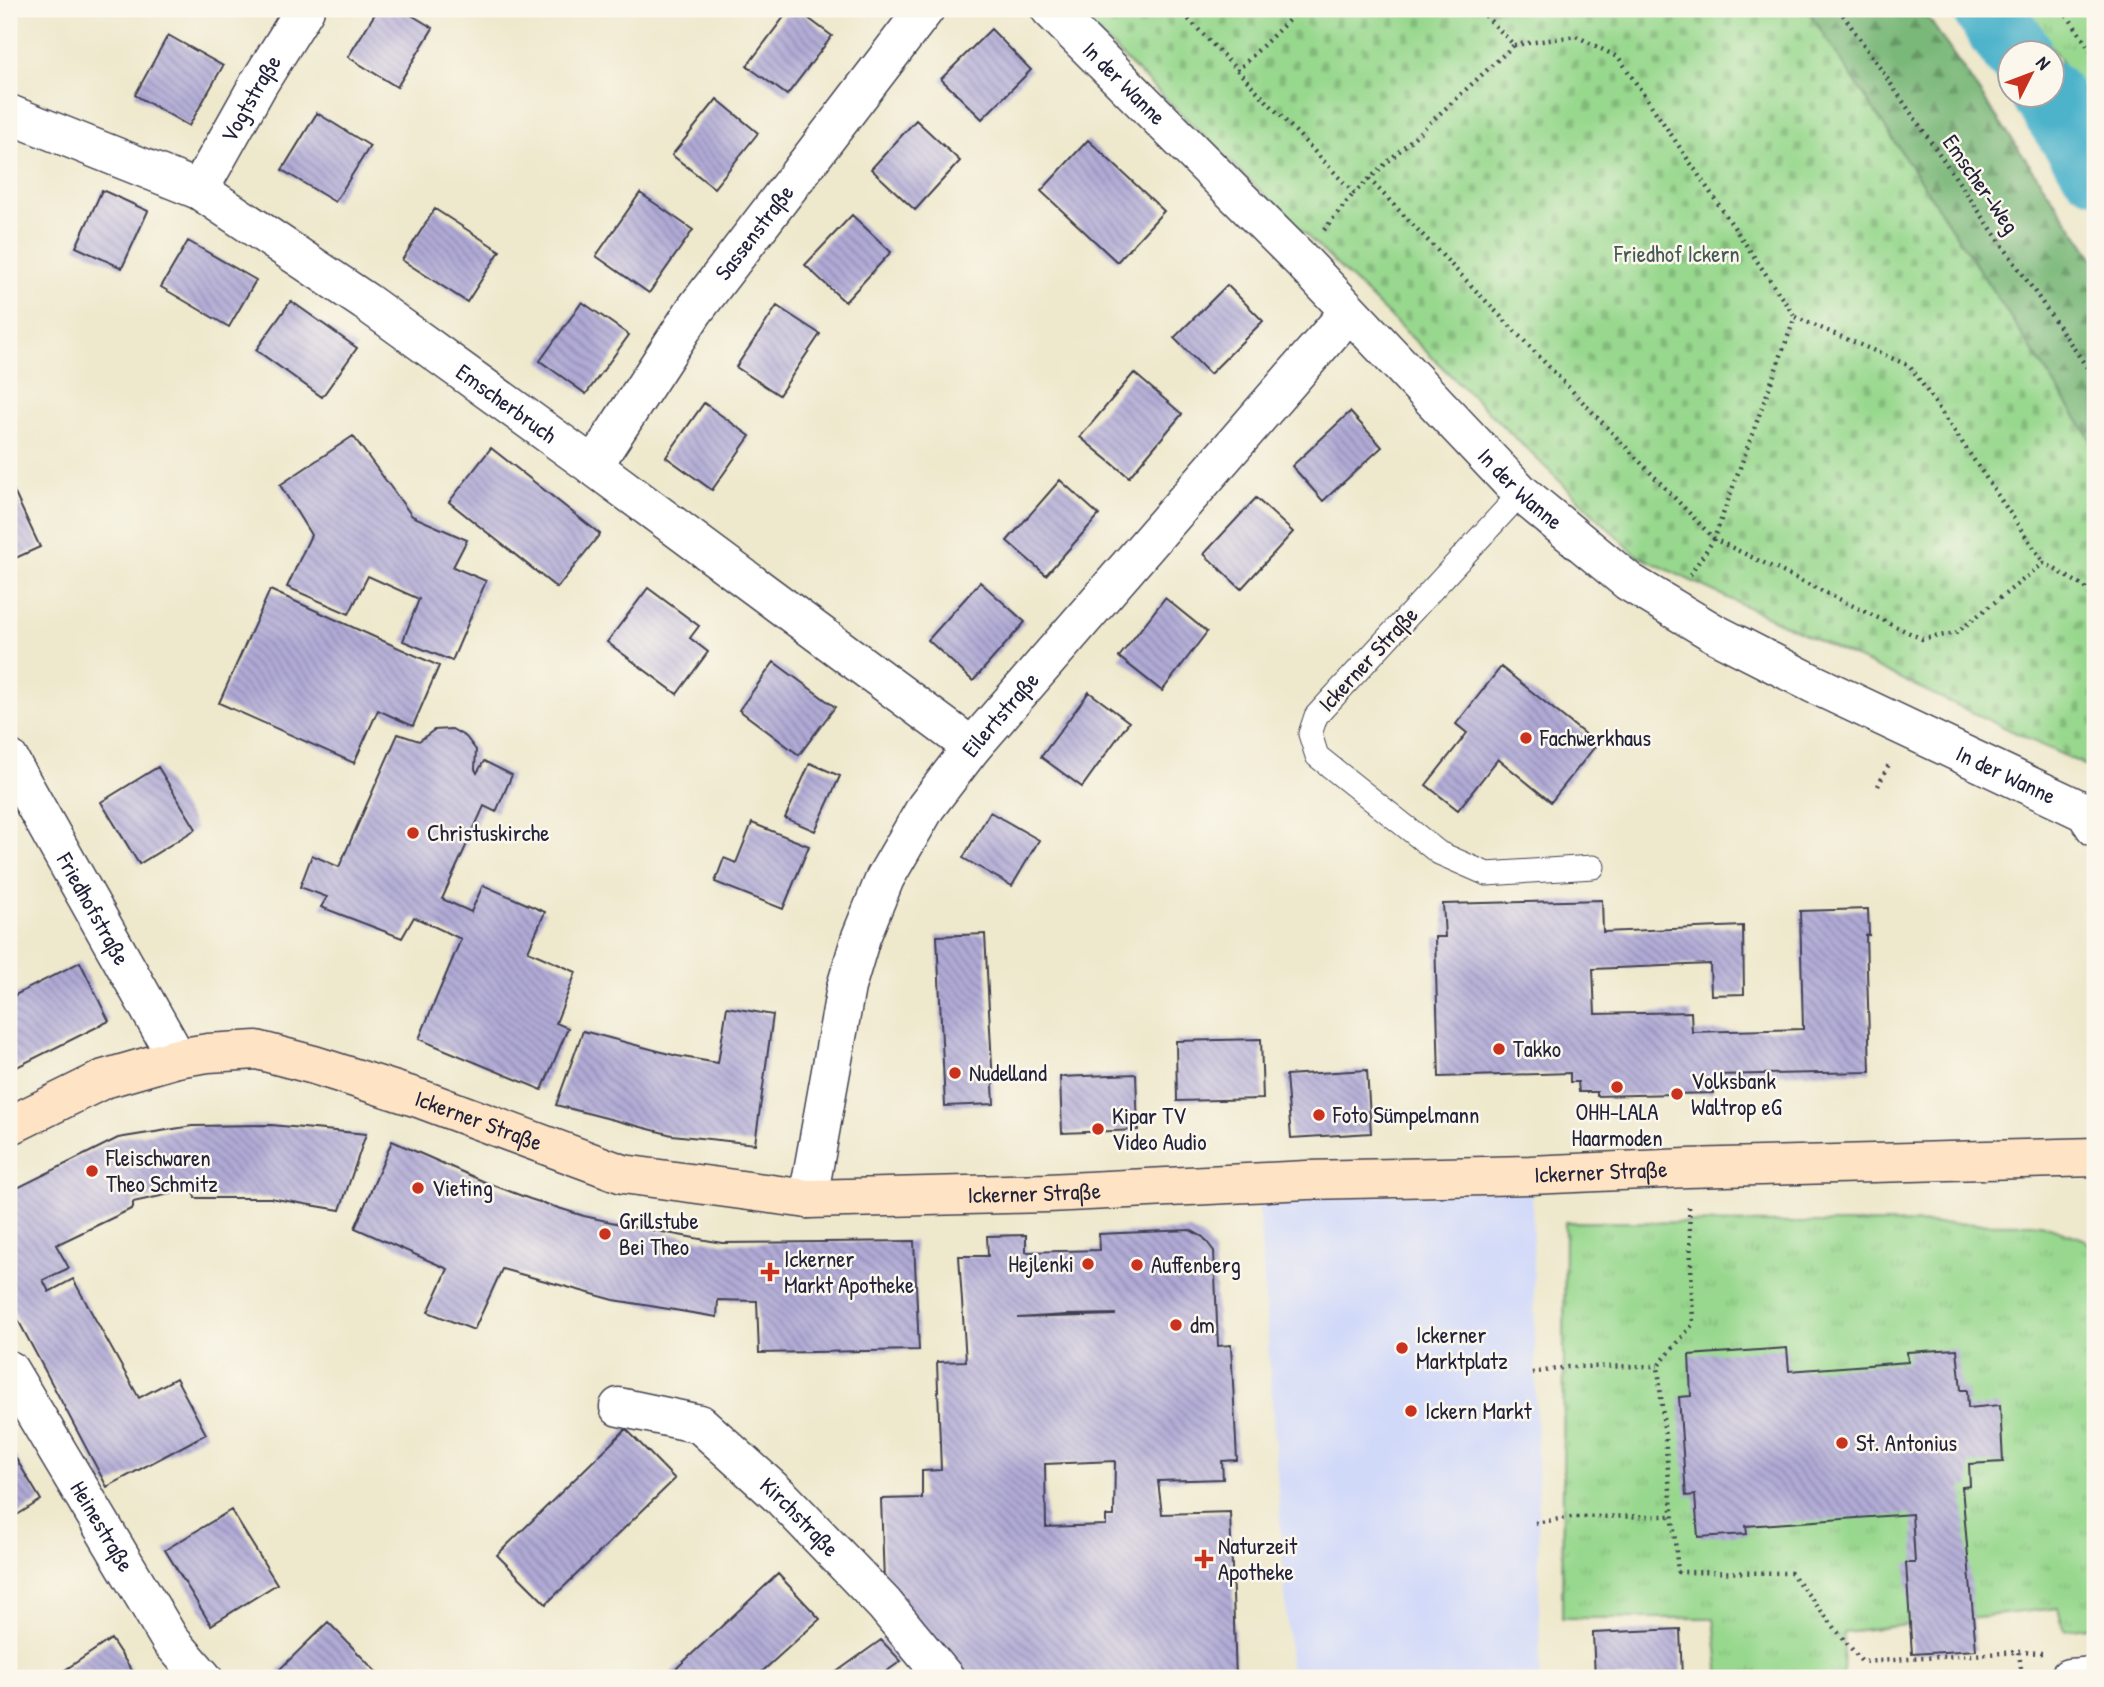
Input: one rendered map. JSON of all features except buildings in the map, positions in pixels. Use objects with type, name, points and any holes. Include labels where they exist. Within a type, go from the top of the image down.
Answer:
[{"type":"main road","name":"Ickerner Straße","points":[[9,1126],[104,1079],[177,1058],[257,1050],[314,1065],[421,1100],[623,1174],[808,1199],[1048,1194],[1307,1180],[2095,1157]]},
{"type":"street","name":"Vogtstraße","points":[[199,190],[258,83],[305,9]]},
{"type":"street","name":"Sassenstraße","points":[[593,466],[694,312],[925,9]]},
{"type":"street","name":"In der Wanne","points":[[1050,9],[1300,259],[1521,493],[1629,582],[1714,633],[1814,684],[2085,812],[2095,827]]},
{"type":"street","name":"Emscherbruch","points":[[9,114],[199,190],[366,302],[593,466],[972,747]]},
{"type":"street","name":"Eilertstraße","points":[[808,1199],[846,987],[861,937],[885,878],[926,807],[972,747],[1349,312]]},
{"type":"street","name":"Friedhofstraße","points":[[9,759],[177,1058]]},
{"type":"street","name":"Heinestraße","points":[[9,1370],[170,1640],[203,1678]]},
{"type":"street","name":"Kirchstraße","points":[[619,1407],[700,1424],[783,1499],[884,1604],[931,1674]]},
{"type":"street","points":[[2056,1666],[2095,1676]]},
{"type":"lane","name":"Ickerner Straße","points":[[1521,493],[1316,716],[1310,734],[1317,756],[1439,853],[1487,874],[1593,867]]},
{"type":"path","points":[[1179,9],[1354,193]]},
{"type":"path","points":[[1237,71],[1300,9]]},
{"type":"path","points":[[1479,9],[1514,45]]},
{"type":"path","name":"Emscher-Weg","points":[[1839,9],[2095,379]]},
{"type":"path","points":[[2063,9],[2095,57]]},
{"type":"path","points":[[1300,259],[1354,193],[1514,45],[1576,36],[1619,58],[1795,317],[1910,366],[2044,564],[2085,587],[2095,601]]},
{"type":"path","points":[[1369,179],[1714,539],[1922,639],[1956,633],[2044,564]]},
{"type":"path","points":[[1670,606],[1714,539],[1795,317]]},
{"type":"path","points":[[1687,1168],[1693,1324],[1657,1366],[1678,1572],[1791,1573],[1862,1662],[2019,1651],[2056,1666]]},
{"type":"path","points":[[1532,1373],[1568,1367],[1657,1366]]},
{"type":"path","points":[[1535,1523],[1573,1517],[1671,1516]]},
{"type":"path","points":[[2019,1651],[2022,1678]]},
{"type":"shaded area","name":"Ickerner Marktplatz","points":[[1532,1189],[1540,1678],[1291,1678],[1258,1199]]},
{"type":"green space","name":"Friedhof Ickern","points":[[1073,9],[1807,9],[2095,446],[2095,767],[2093,769],[1636,555]]},
{"type":"green space","points":[[1807,9],[1922,9],[2095,260],[2095,446]]},
{"type":"green space","points":[[2025,9],[2095,9],[2095,111],[2066,69],[2066,38],[2045,38]]},
{"type":"green space","points":[[1565,1222],[2041,1224],[2084,1239],[2095,1251],[2095,1626],[2064,1630],[2058,1608],[1844,1632],[1843,1678],[1720,1678],[1714,1618],[1562,1618]]},
{"type":"waterway","points":[[1988,9],[2008,38]]},
{"type":"waterway","points":[[2055,108],[2095,167]]},
{"type":"place","name":"Fachwerkhaus","points":[[1526,738]]},
{"type":"place","name":"Christuskirche","points":[[413,833]]},
{"type":"place","name":"Takko","points":[[1499,1049]]},
{"type":"place","name":"Nudelland","points":[[955,1073]]},
{"type":"place","name":"OHH-LALA Haarmoden","points":[[1617,1087]]},
{"type":"place","name":"Volksbank Waltrop eG","points":[[1677,1094]]},
{"type":"place","name":"Foto Sümpelmann","points":[[1319,1115]]},
{"type":"place","name":"Kipar TV Video Audio","points":[[1098,1129]]},
{"type":"place","name":"Fleischwaren Theo Schmitz","points":[[92,1171]]},
{"type":"place","name":"Vieting","points":[[418,1188]]},
{"type":"place","name":"Grillstube Bei Theo","points":[[605,1234]]},
{"type":"place","name":"Hejlenki","points":[[1088,1264]]},
{"type":"place","name":"Auffenberg","points":[[1137,1265]]},
{"type":"place","name":"Ickerner Markt Apotheke","points":[[770,1272]]},
{"type":"place","name":"dm","points":[[1176,1325]]},
{"type":"place","name":"Ickerner Marktplatz","points":[[1402,1348]]},
{"type":"place","name":"Ickern Markt","points":[[1411,1411]]},
{"type":"place","name":"St. Antonius","points":[[1842,1443]]},
{"type":"place","name":"Naturzeit Apotheke","points":[[1204,1559]]}]
